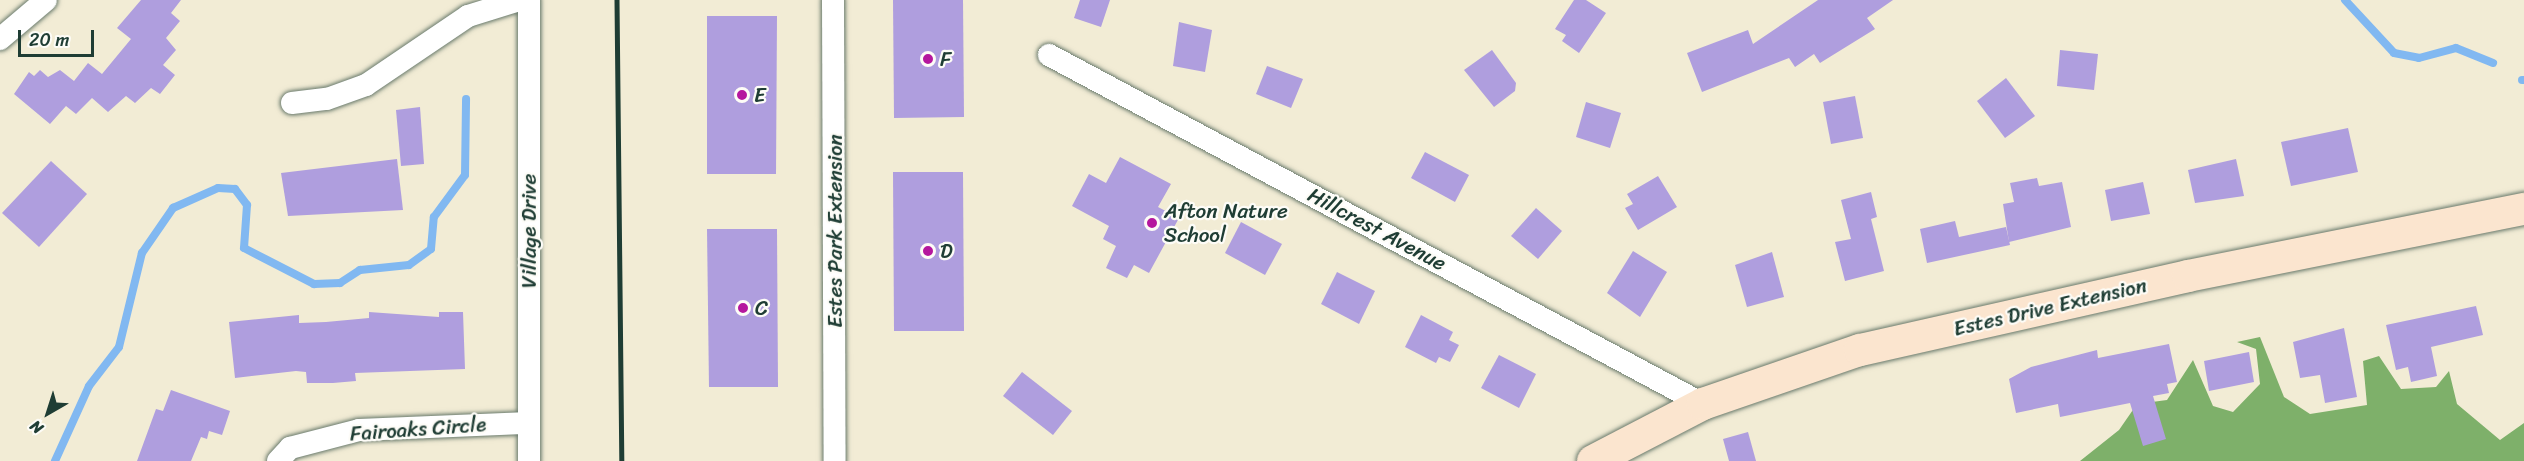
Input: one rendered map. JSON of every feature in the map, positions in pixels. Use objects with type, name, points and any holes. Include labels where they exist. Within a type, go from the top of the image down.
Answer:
[{"type":"main road","name":"Estes Drive Extension","points":[[1593,461],[1703,404],[1860,350],[2524,208]]},
{"type":"street","points":[[0,39],[46,0]]},
{"type":"street","points":[[292,103],[327,99],[366,85],[468,16],[519,0]]},
{"type":"street","name":"Village Drive","points":[[529,0],[529,461]]},
{"type":"street","name":"Estes Park Extension","points":[[833,0],[835,461]]},
{"type":"street","name":"Hillcrest Avenue","points":[[1049,55],[1703,404]]},
{"type":"street","name":"Fairoaks Circle","points":[[278,461],[290,448],[359,430],[529,423]]},
{"type":"green space","points":[[2260,337],[2284,397],[2310,414],[2367,405],[2363,361],[2379,356],[2401,389],[2436,387],[2449,371],[2457,404],[2500,440],[2524,423],[2524,461],[2080,461],[2119,430],[2137,404],[2167,400],[2193,360],[2213,406],[2233,412],[2260,384],[2256,349],[2237,342]]},
{"type":"building","points":[[141,0],[181,0],[171,13],[180,21],[166,38],[176,50],[163,65],[175,75],[160,94],[151,88],[135,103],[126,96],[108,112],[92,98],[76,114],[66,106],[50,124],[14,94],[29,72],[34,76],[40,70],[48,77],[60,70],[74,81],[88,63],[102,74],[131,39],[117,28]]},
{"type":"building","name":"F","points":[[893,0],[963,0],[964,117],[894,118]]},
{"type":"building","points":[[1080,0],[1110,0],[1101,27],[1074,18]]},
{"type":"building","points":[[1574,0],[1586,0],[1606,13],[1579,53],[1562,41],[1566,35],[1555,29]]},
{"type":"building","points":[[1818,0],[1893,0],[1867,18],[1875,29],[1820,63],[1814,54],[1795,67],[1789,58],[1702,92],[1687,53],[1748,30],[1753,44]]},
{"type":"building","name":"E","points":[[707,16],[777,16],[776,174],[707,174]]},
{"type":"building","points":[[1179,22],[1212,30],[1205,72],[1173,66]]},
{"type":"building","points":[[1492,50],[1516,83],[1515,91],[1494,107],[1464,70]]},
{"type":"building","points":[[2060,50],[2098,54],[2094,90],[2057,86]]},
{"type":"building","points":[[1267,66],[1303,79],[1291,108],[1256,94]]},
{"type":"building","points":[[2006,78],[2035,116],[2005,138],[1977,101]]},
{"type":"building","points":[[1855,96],[1863,138],[1831,144],[1823,102]]},
{"type":"building","points":[[1586,102],[1621,113],[1610,148],[1576,137]]},
{"type":"building","points":[[420,107],[424,164],[401,166],[396,110]]},
{"type":"building","points":[[2348,128],[2358,172],[2291,186],[2281,142]]},
{"type":"building","points":[[1425,152],[1469,175],[1455,202],[1411,178]]},
{"type":"building","name":"Afton Nature School","points":[[1120,157],[1171,184],[1158,207],[1179,218],[1149,273],[1134,265],[1127,278],[1106,268],[1116,246],[1103,239],[1109,226],[1072,206],[1089,174],[1106,183]]},
{"type":"building","points":[[397,159],[403,210],[288,216],[281,173]]},
{"type":"building","points":[[2236,159],[2244,196],[2195,203],[2188,170]]},
{"type":"building","points":[[51,161],[87,194],[39,247],[2,213]]},
{"type":"building","name":"D","points":[[893,172],[963,172],[964,331],[894,331]]},
{"type":"building","points":[[1658,176],[1677,207],[1638,230],[1625,208],[1633,204],[1627,194]]},
{"type":"building","points":[[2037,178],[2039,186],[2062,182],[2071,227],[2009,242],[2003,204],[2014,202],[2010,183]]},
{"type":"building","points":[[2143,182],[2150,214],[2111,221],[2105,190]]},
{"type":"building","points":[[1871,192],[1877,217],[1871,219],[1884,271],[1845,281],[1835,242],[1851,239],[1841,200]]},
{"type":"building","points":[[1536,208],[1562,231],[1538,259],[1511,236]]},
{"type":"building","points":[[1955,221],[1959,237],[2006,227],[2010,245],[1927,263],[1920,229]]},
{"type":"building","points":[[1241,222],[1282,244],[1265,275],[1225,253]]},
{"type":"building","name":"C","points":[[707,229],[777,229],[778,387],[709,387]]},
{"type":"building","points":[[1633,251],[1667,272],[1640,317],[1607,293]]},
{"type":"building","points":[[1772,252],[1784,297],[1747,307],[1735,265]]},
{"type":"building","points":[[1337,272],[1375,291],[1359,324],[1321,304]]},
{"type":"building","points":[[2476,306],[2483,335],[2431,347],[2437,376],[2411,382],[2408,367],[2396,370],[2386,325]]},
{"type":"building","points":[[369,312],[439,317],[439,312],[463,312],[465,369],[355,373],[356,381],[333,383],[307,383],[306,372],[296,371],[235,378],[229,322],[299,315],[299,323],[326,322],[369,318]]},
{"type":"building","points":[[1421,315],[1453,332],[1449,340],[1459,345],[1450,362],[1439,357],[1436,363],[1405,347]]},
{"type":"building","points":[[2344,328],[2357,397],[2325,403],[2320,375],[2300,378],[2293,342]]},
{"type":"building","points":[[2169,344],[2177,382],[2167,384],[2169,393],[2153,396],[2166,439],[2143,446],[2130,403],[2060,417],[2058,404],[2016,413],[2009,379],[2031,367],[2097,350],[2098,358]]},
{"type":"building","points":[[2249,352],[2254,382],[2209,391],[2204,361]]},
{"type":"building","points":[[1499,355],[1536,374],[1519,408],[1481,388]]},
{"type":"building","points":[[1022,372],[1072,411],[1053,435],[1003,396]]},
{"type":"building","points":[[171,390],[230,411],[222,435],[209,431],[207,439],[201,437],[191,461],[137,461],[156,409],[163,411]]},
{"type":"building","points":[[1748,432],[1756,461],[1729,461],[1723,439]]},
{"type":"waterway","points":[[2345,0],[2394,53],[2419,58],[2456,48],[2493,63]]},
{"type":"waterway","points":[[55,461],[89,386],[119,347],[142,253],[173,208],[218,188],[235,189],[247,205],[244,248],[314,284],[340,283],[360,270],[409,265],[431,249],[434,217],[465,175],[466,99]]},
{"type":"railway","points":[[617,0],[622,461]]},
{"type":"place","name":"F","points":[[928,59]]},
{"type":"place","name":"E","points":[[742,95]]},
{"type":"place","name":"Afton Nature School","points":[[1152,223]]},
{"type":"place","name":"D","points":[[928,251]]},
{"type":"place","name":"C","points":[[743,308]]}]
